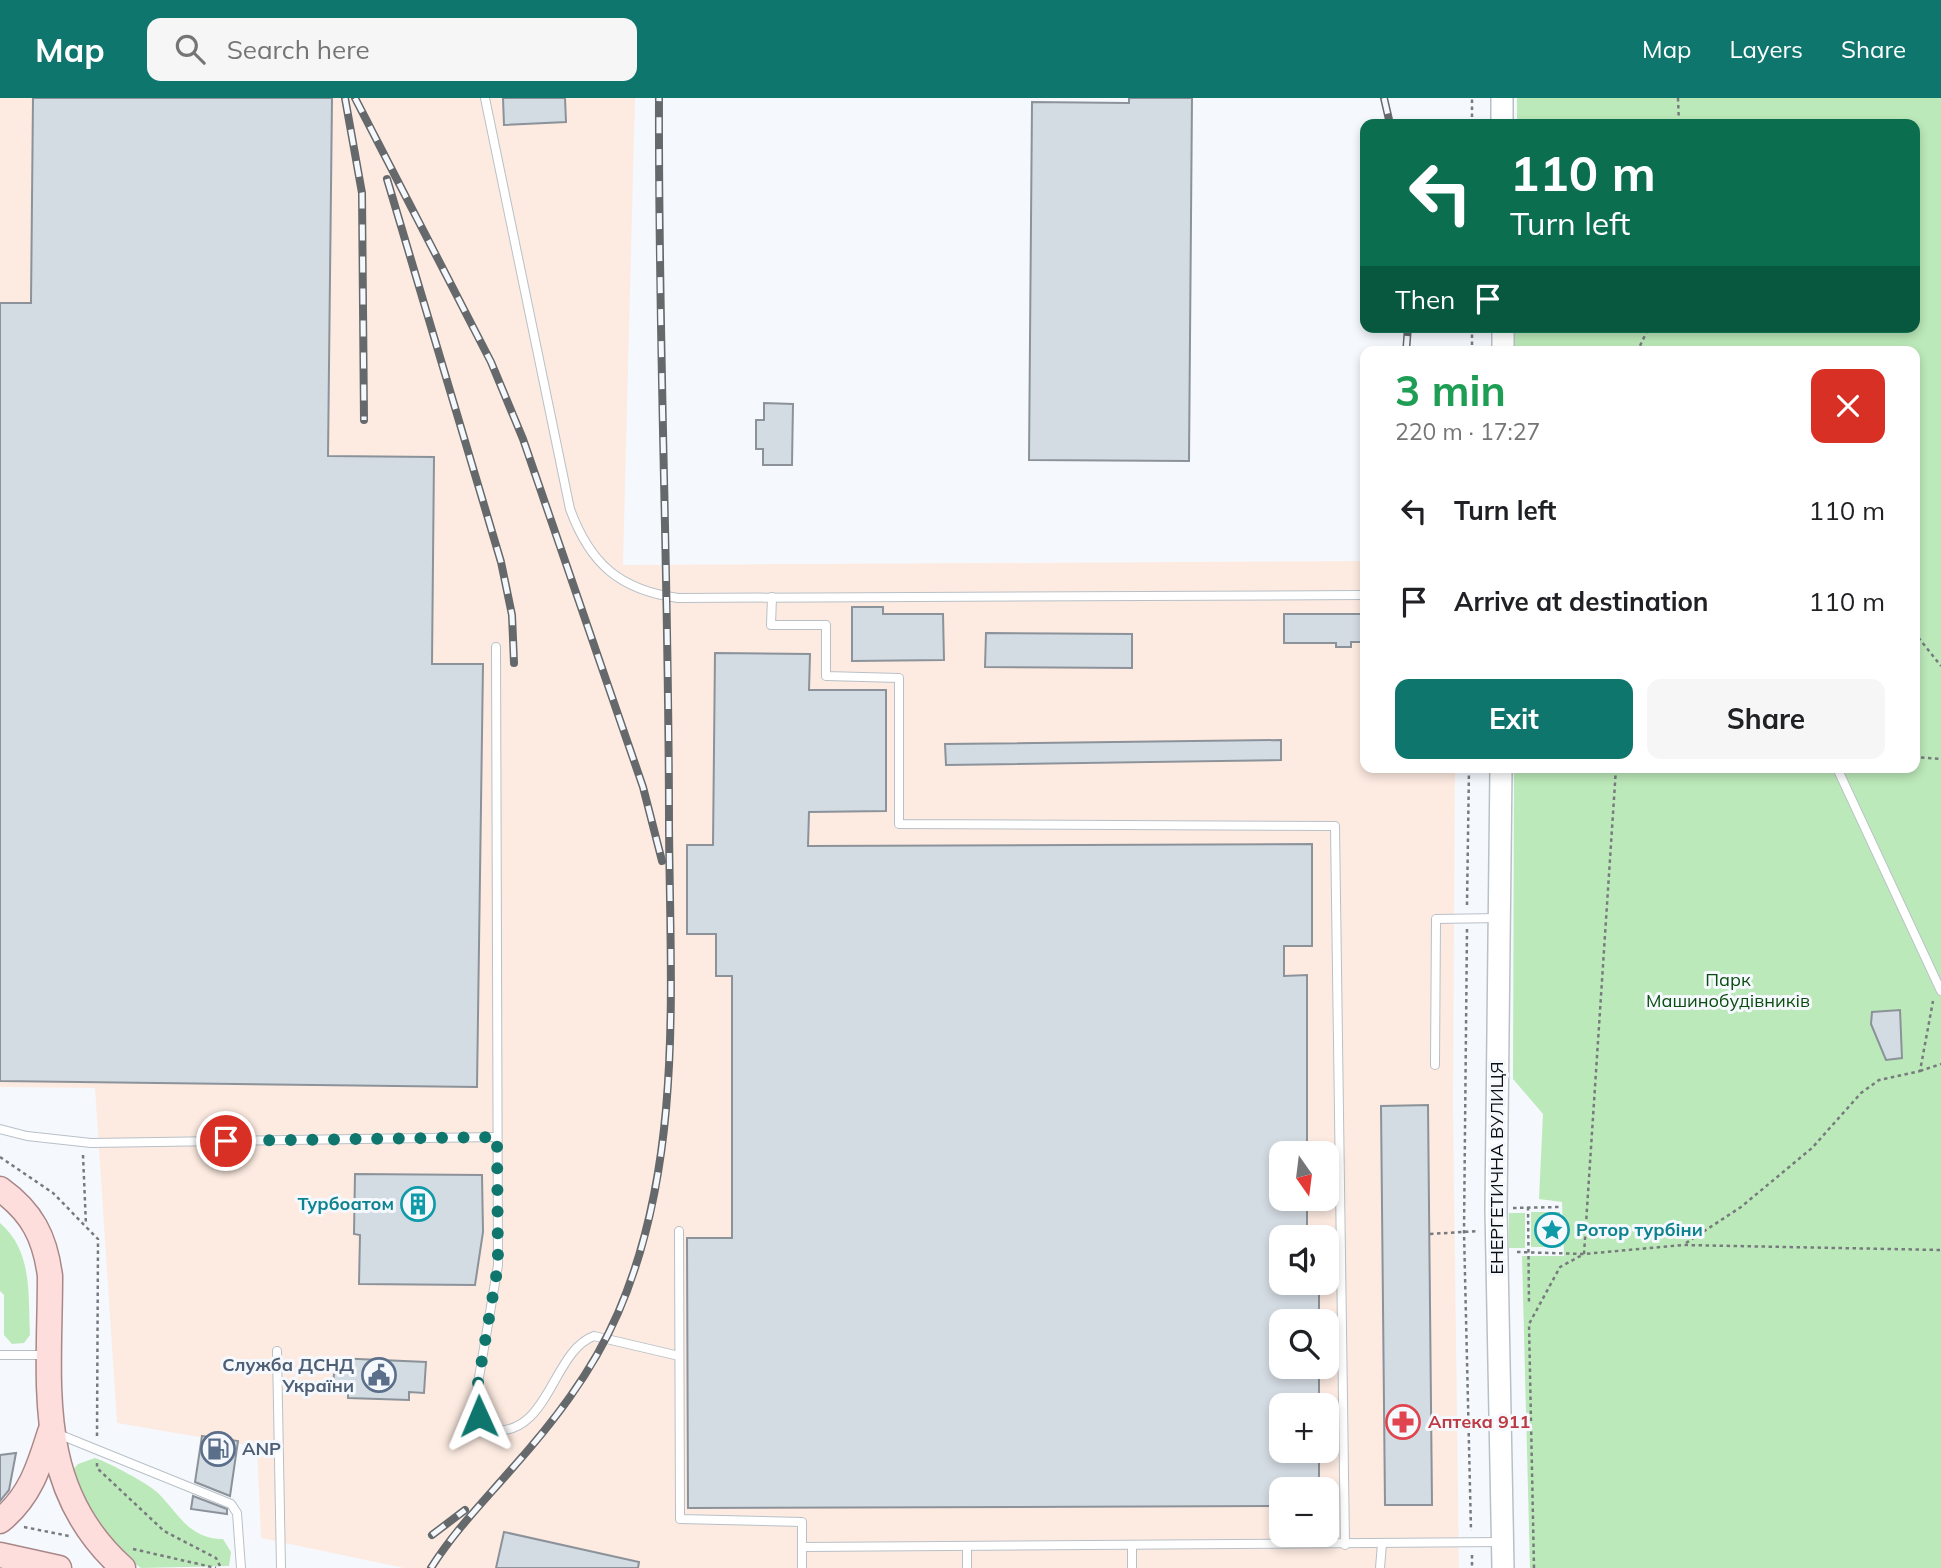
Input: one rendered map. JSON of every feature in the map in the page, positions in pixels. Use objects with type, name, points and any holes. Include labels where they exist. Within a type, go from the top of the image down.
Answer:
[{"type":"main road","points":[[0,1189],[35,1223],[47,1253],[50,1276],[50,1431],[72,1503],[97,1541],[123,1568]]},
{"type":"main road","points":[[0,1208],[32,1238],[43,1255],[50,1276]]},
{"type":"main road","points":[[0,1521],[21,1502],[31,1487],[50,1431]]},
{"type":"main road","points":[[0,1555],[59,1568]]},
{"type":"street","points":[[1502,98],[1502,119]]},
{"type":"street","name":"ЕНЕРГЕТИЧНА ВУЛИЦЯ","points":[[1501,773],[1496,1230],[1503,1568]]},
{"type":"lane","points":[[485,98],[566,496],[587,547],[612,573],[647,592],[678,598],[1360,595]]},
{"type":"lane","points":[[772,597],[771,625],[826,625],[826,676],[899,678],[899,824],[1335,826],[1345,1545]]},
{"type":"lane","points":[[496,647],[498,1265],[476,1406],[483,1424],[499,1431],[528,1418],[576,1350],[594,1336],[680,1356]]},
{"type":"lane","points":[[1839,773],[1941,991]]},
{"type":"lane","points":[[1435,1065],[1436,919],[1499,918]]},
{"type":"lane","points":[[0,1129],[26,1136],[83,1142],[497,1137]]},
{"type":"lane","points":[[678,1231],[680,1519],[802,1521],[802,1568]]},
{"type":"lane","points":[[277,1351],[281,1568]]},
{"type":"lane","points":[[0,1355],[50,1355]]},
{"type":"lane","points":[[50,1431],[232,1504],[237,1513],[241,1568]]},
{"type":"lane","points":[[802,1547],[1503,1542]]},
{"type":"lane","points":[[1380,1568],[1382,1544]]},
{"type":"lane","points":[[967,1546],[967,1568]]},
{"type":"lane","points":[[1132,1546],[1132,1568]]},
{"type":"path","points":[[1472,98],[1472,119]]},
{"type":"path","points":[[1678,98],[1679,119]]},
{"type":"path","points":[[1920,640],[1941,666]]},
{"type":"path","points":[[1920,757],[1941,759]]},
{"type":"path","points":[[1469,773],[1464,1232],[1472,1568]]},
{"type":"path","points":[[1584,1254],[1616,773]]},
{"type":"path","points":[[1920,1071],[1933,1009],[1933,969]]},
{"type":"path","points":[[1683,1245],[1741,1207],[1812,1148],[1861,1093],[1879,1080],[1941,1064]]},
{"type":"path","points":[[83,1142],[86,1226]]},
{"type":"path","points":[[0,1157],[52,1193],[98,1239],[97,1468],[164,1531],[216,1558],[221,1568]]},
{"type":"path","points":[[1506,1208],[1559,1208]]},
{"type":"path","points":[[1528,1208],[1529,1304]]},
{"type":"path","points":[[1430,1234],[1496,1230]]},
{"type":"path","points":[[1506,1252],[1584,1254],[1683,1245],[1941,1250]]},
{"type":"path","points":[[1534,1568],[1529,1324],[1560,1268],[1584,1254]]},
{"type":"shaded area","name":"Турбоатом","points":[[0,98],[635,98],[623,565],[1360,561],[1360,773],[1455,773],[1453,1107],[1459,1568],[404,1568],[261,1538],[257,1447],[117,1423],[95,1088],[0,1087]]},
{"type":"green space","name":"Парк Машинобудівників","points":[[1517,98],[1941,98],[1941,1568],[1530,1568],[1522,1256],[1564,1256],[1562,1202],[1539,1199],[1543,1114],[1513,1079],[1514,773],[1920,773],[1920,346],[1514,346],[1515,333],[1920,333],[1920,119],[1517,119]]},
{"type":"green space","points":[[1531,1212],[1560,1212],[1561,1247],[1531,1247]]},
{"type":"green space","points":[[1509,1213],[1525,1213],[1525,1248],[1509,1248]]},
{"type":"green space","points":[[0,1223],[11,1234],[18,1247],[27,1274],[30,1335],[24,1343],[12,1344],[4,1335],[4,1295],[0,1291]]},
{"type":"green space","points":[[95,1458],[153,1489],[193,1530],[211,1538],[223,1539],[231,1552],[229,1566],[141,1568],[125,1557],[94,1522],[72,1471],[78,1464]]},
{"type":"building","points":[[33,98],[332,98],[328,456],[434,457],[432,664],[483,664],[477,1087],[0,1081],[0,303],[31,303]]},
{"type":"building","points":[[503,98],[565,98],[566,122],[504,125]]},
{"type":"building","points":[[1129,98],[1192,98],[1189,461],[1029,460],[1032,102],[1129,103]]},
{"type":"building","points":[[764,403],[793,404],[792,465],[763,465],[763,449],[756,449],[756,420],[764,420]]},
{"type":"building","points":[[852,607],[883,607],[883,614],[943,614],[944,660],[852,661]]},
{"type":"building","points":[[1284,614],[1360,614],[1360,642],[1351,642],[1351,647],[1336,647],[1336,643],[1284,643]]},
{"type":"building","points":[[986,633],[1132,634],[1132,668],[985,667]]},
{"type":"building","points":[[715,653],[810,654],[809,690],[886,690],[886,811],[809,812],[808,846],[1312,844],[1312,946],[1284,946],[1284,976],[1307,975],[1307,1141],[1269,1141],[1269,1211],[1307,1211],[1307,1225],[1269,1225],[1269,1295],[1319,1295],[1319,1309],[1269,1309],[1269,1379],[1319,1379],[1319,1393],[1269,1393],[1269,1463],[1319,1463],[1319,1477],[1269,1477],[1269,1506],[688,1508],[687,1238],[732,1238],[732,976],[716,976],[716,934],[687,934],[687,845],[713,845]]},
{"type":"building","points":[[1281,740],[1281,760],[946,765],[945,744]]},
{"type":"building","points":[[1900,1010],[1902,1058],[1886,1060],[1871,1024],[1872,1012]]},
{"type":"building","points":[[1428,1105],[1432,1505],[1385,1505],[1381,1106]]},
{"type":"building","name":"Турбоатом","points":[[355,1174],[482,1175],[483,1232],[475,1285],[359,1284],[360,1235],[354,1234]]},
{"type":"building","name":"Служба ДСНД України","points":[[335,1358],[426,1362],[424,1393],[409,1392],[409,1400],[348,1398],[348,1389],[333,1388]]},
{"type":"building","points":[[202,1436],[238,1441],[230,1496],[195,1482]]},
{"type":"building","points":[[16,1453],[9,1490],[0,1501],[0,1455]]},
{"type":"building","points":[[193,1496],[227,1509],[227,1514],[191,1509]]},
{"type":"building","points":[[504,1532],[639,1562],[638,1568],[496,1568]]},
{"type":"railway","points":[[345,98],[362,193],[364,420]]},
{"type":"railway","points":[[355,98],[491,362],[523,439],[643,787],[662,861]]},
{"type":"railway","points":[[431,1568],[458,1530],[556,1416],[596,1356],[618,1313],[639,1255],[654,1195],[669,1073],[671,1011],[659,98]]},
{"type":"railway","points":[[1384,98],[1389,119]]},
{"type":"railway","points":[[387,179],[501,562],[512,615],[514,663]]},
{"type":"railway","points":[[1406,346],[1408,333]]},
{"type":"railway","points":[[432,1535],[465,1510]]},
{"type":"place","name":"Турбоатом","points":[[418,1204]]},
{"type":"place","name":"Ротор турбіни","points":[[1552,1230]]},
{"type":"place","name":"Служба ДСНД України","points":[[379,1375]]},
{"type":"place","name":"Аптека 911","points":[[1403,1422]]},
{"type":"place","name":"ANP","points":[[218,1449]]},
{"type":"route","points":[[226,1141],[497,1137],[498,1265],[476,1395],[479,1416]]}]
